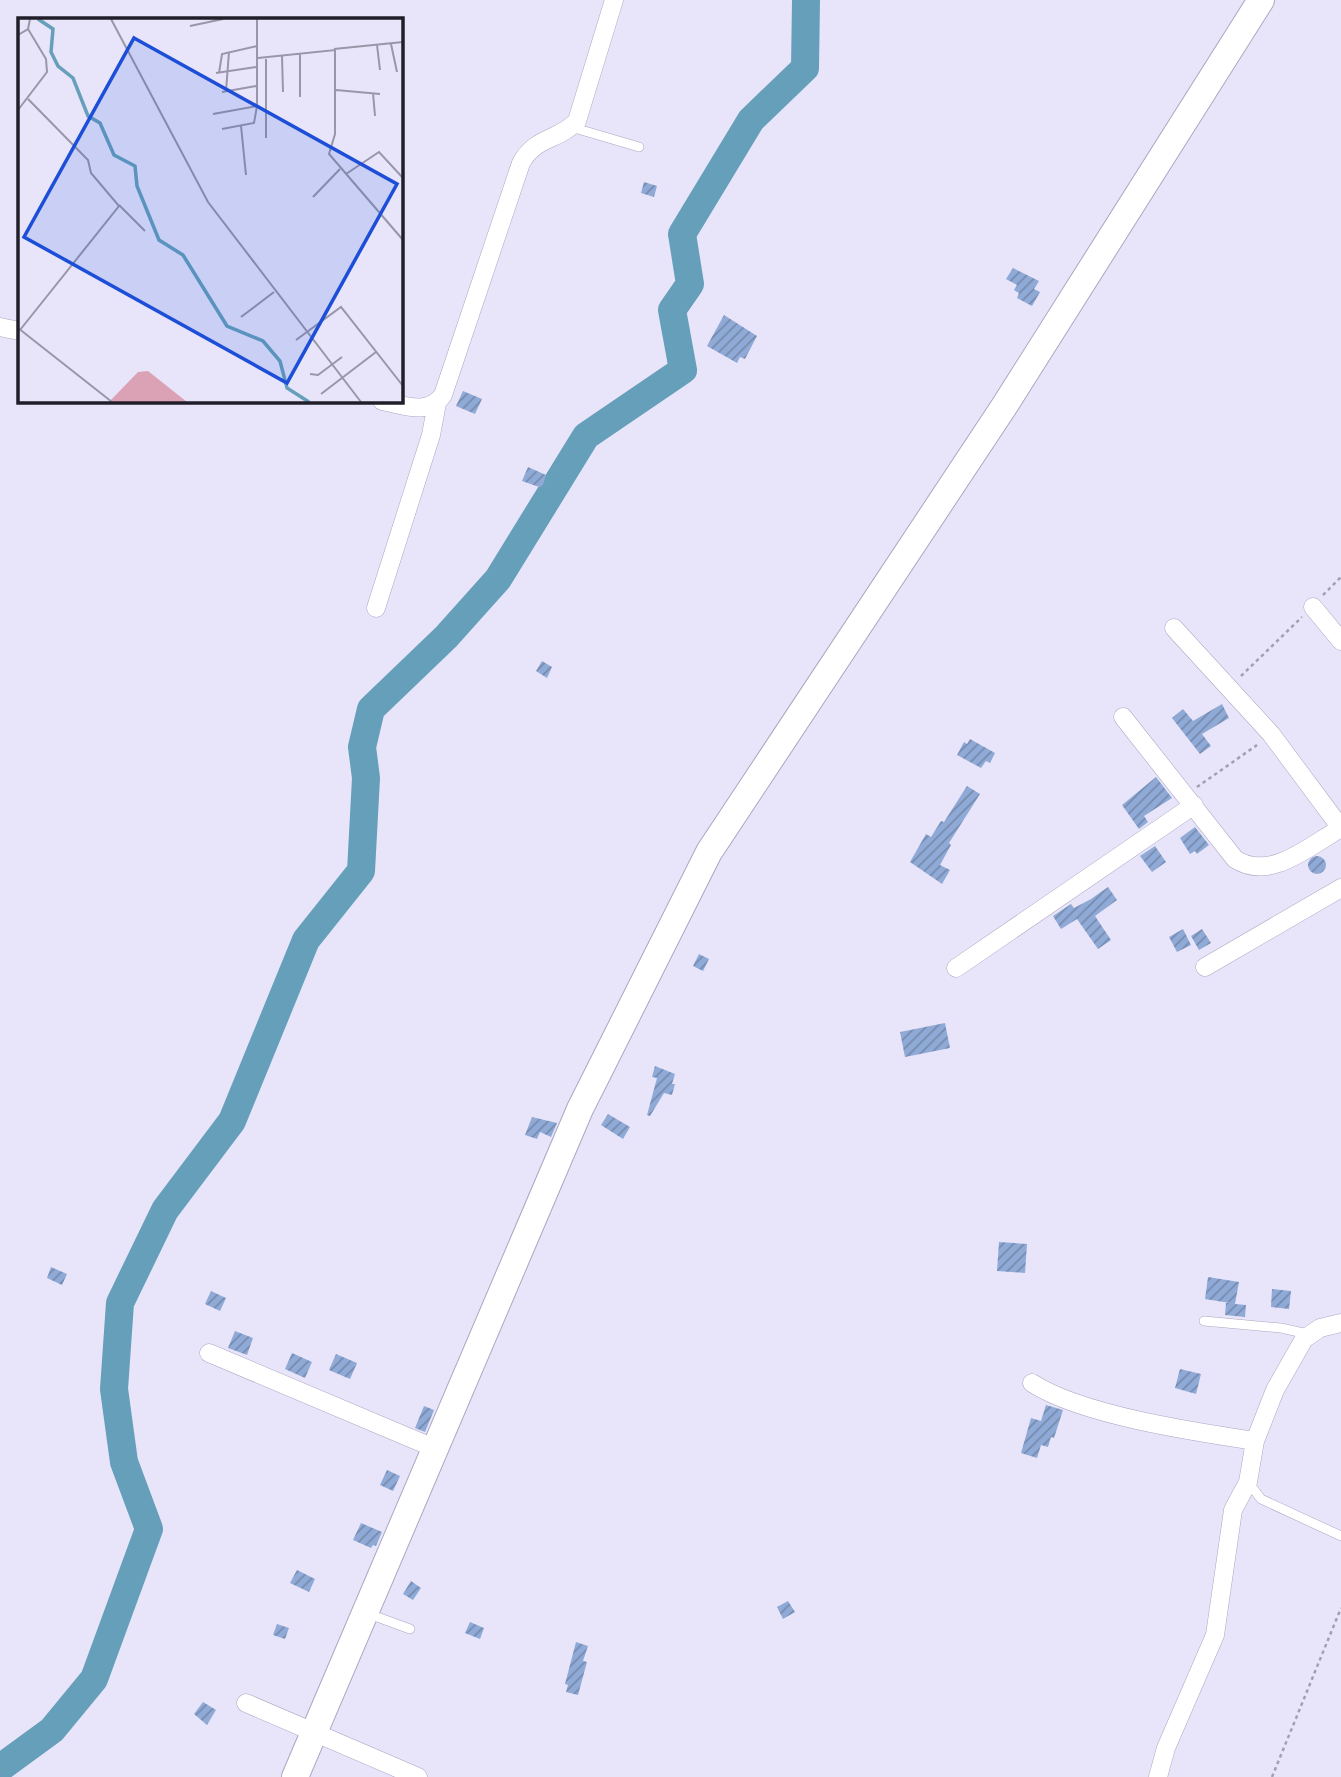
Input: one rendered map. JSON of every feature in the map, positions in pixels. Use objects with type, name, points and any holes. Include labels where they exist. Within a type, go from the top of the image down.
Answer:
[{"type":"street","points":[[376,608],[431,435],[437,403],[454,363],[521,163],[532,146],[571,127],[582,110],[614,0]]},
{"type":"street","points":[[295,1777],[580,1109],[709,852],[1005,405],[1261,0]]},
{"type":"street","points":[[0,327],[18,331]]},
{"type":"street","points":[[388,402],[425,408],[437,403]]},
{"type":"street","points":[[1313,607],[1338,633]]},
{"type":"street","points":[[1124,717],[1235,859],[1255,869],[1276,865],[1341,828],[1271,734],[1230,686],[1174,628]]},
{"type":"street","points":[[956,968],[1190,800]]},
{"type":"street","points":[[1205,967],[1341,888]]},
{"type":"street","points":[[1158,1777],[1166,1748],[1215,1635],[1233,1510],[1248,1482],[1255,1441],[1275,1390],[1310,1334],[1320,1328],[1341,1323]]},
{"type":"street","points":[[209,1353],[434,1448]]},
{"type":"street","points":[[1032,1382],[1052,1396],[1091,1407],[1255,1441]]},
{"type":"street","points":[[246,1703],[418,1777]]},
{"type":"lane","points":[[571,127],[639,147]]},
{"type":"lane","points":[[1204,1321],[1281,1328],[1310,1334]]},
{"type":"lane","points":[[1248,1482],[1261,1499],[1341,1536]]},
{"type":"lane","points":[[364,1612],[410,1629]]},
{"type":"path","points":[[1230,686],[1341,577]]},
{"type":"path","points":[[1190,800],[1271,734]]},
{"type":"path","points":[[1272,1777],[1341,1608]]},
{"type":"building","points":[[644,182],[657,186],[654,197],[641,193]]},
{"type":"building","points":[[1013,268],[1039,281],[1034,289],[1040,292],[1032,306],[1017,298],[1019,293],[1014,290],[1017,285],[1006,279]]},
{"type":"building","points":[[724,315],[757,336],[745,359],[740,357],[737,363],[707,346]]},
{"type":"building","points":[[463,391],[482,399],[475,414],[456,406]]},
{"type":"building","points":[[528,467],[546,475],[542,488],[522,481]]},
{"type":"building","points":[[542,661],[552,667],[547,678],[536,671]]},
{"type":"building","points":[[1222,704],[1229,718],[1202,734],[1211,746],[1200,754],[1172,718],[1183,709],[1193,721]]},
{"type":"building","points":[[970,739],[995,753],[990,763],[986,761],[981,768],[957,755],[964,742],[967,744]]},
{"type":"building","points":[[1156,777],[1172,798],[1144,816],[1148,822],[1139,829],[1122,805]]},
{"type":"building","points":[[967,786],[980,794],[949,843],[951,845],[940,865],[950,870],[942,884],[910,862],[926,834],[931,837],[941,821],[944,822]]},
{"type":"building","points":[[1195,827],[1209,845],[1197,854],[1195,851],[1190,854],[1180,838]]},
{"type":"building","points":[[1155,846],[1166,862],[1152,872],[1140,856]]},
{"type":"building","points":[[1317,856],[1323,859],[1326,865],[1323,871],[1317,874],[1311,871],[1308,865],[1311,859]]},
{"type":"building","points":[[1108,887],[1117,900],[1095,916],[1111,940],[1098,949],[1077,919],[1061,929],[1053,916],[1071,904],[1074,908]]},
{"type":"building","points":[[1183,929],[1191,945],[1177,952],[1169,937]]},
{"type":"building","points":[[1202,929],[1211,943],[1199,950],[1191,936]]},
{"type":"building","points":[[699,954],[709,959],[703,971],[693,966]]},
{"type":"building","points":[[945,1023],[950,1048],[905,1057],[900,1032]]},
{"type":"building","points":[[655,1066],[675,1074],[672,1084],[675,1084],[672,1095],[664,1093],[650,1116],[647,1115],[657,1078],[652,1077]]},
{"type":"building","points":[[608,1114],[630,1127],[623,1139],[601,1125]]},
{"type":"building","points":[[532,1117],[557,1123],[551,1137],[540,1132],[537,1139],[525,1135]]},
{"type":"building","points":[[999,1242],[1027,1244],[1025,1273],[997,1271]]},
{"type":"building","points":[[51,1267],[67,1274],[62,1285],[47,1278]]},
{"type":"building","points":[[1208,1277],[1239,1282],[1235,1304],[1246,1305],[1245,1317],[1225,1315],[1226,1303],[1230,1303],[1205,1299]]},
{"type":"building","points":[[1272,1289],[1291,1291],[1289,1309],[1271,1307]]},
{"type":"building","points":[[211,1291],[226,1298],[220,1311],[205,1304]]},
{"type":"building","points":[[235,1331],[253,1338],[247,1355],[228,1348]]},
{"type":"building","points":[[292,1353],[312,1362],[305,1378],[285,1369]]},
{"type":"building","points":[[336,1354],[357,1363],[350,1379],[329,1370]]},
{"type":"building","points":[[1180,1369],[1201,1374],[1196,1394],[1175,1388]]},
{"type":"building","points":[[1046,1405],[1063,1410],[1054,1438],[1051,1437],[1048,1447],[1041,1445],[1037,1458],[1021,1453],[1031,1418],[1041,1421]]},
{"type":"building","points":[[424,1406],[434,1410],[425,1432],[415,1428]]},
{"type":"building","points":[[387,1470],[400,1476],[393,1491],[380,1485]]},
{"type":"building","points":[[361,1523],[382,1532],[376,1546],[371,1548],[353,1540]]},
{"type":"building","points":[[297,1570],[315,1579],[309,1592],[290,1583]]},
{"type":"building","points":[[411,1581],[421,1588],[413,1600],[403,1594]]},
{"type":"building","points":[[788,1601],[795,1612],[783,1619],[777,1607]]},
{"type":"building","points":[[470,1622],[484,1628],[480,1639],[465,1633]]},
{"type":"building","points":[[277,1624],[289,1628],[285,1639],[273,1635]]},
{"type":"building","points":[[576,1642],[588,1646],[583,1661],[587,1662],[578,1695],[566,1692],[568,1685],[565,1684]]},
{"type":"building","points":[[203,1702],[216,1710],[207,1725],[194,1714]]},
{"type":"waterway","points":[[0,1768],[52,1730],[94,1679],[149,1529],[124,1462],[114,1389],[120,1303],[165,1210],[232,1121],[306,940],[361,871],[366,778],[362,747],[371,709],[446,637],[498,579],[586,436],[683,370],[672,310],[690,284],[682,234],[751,120],[805,68],[806,0]]}]
